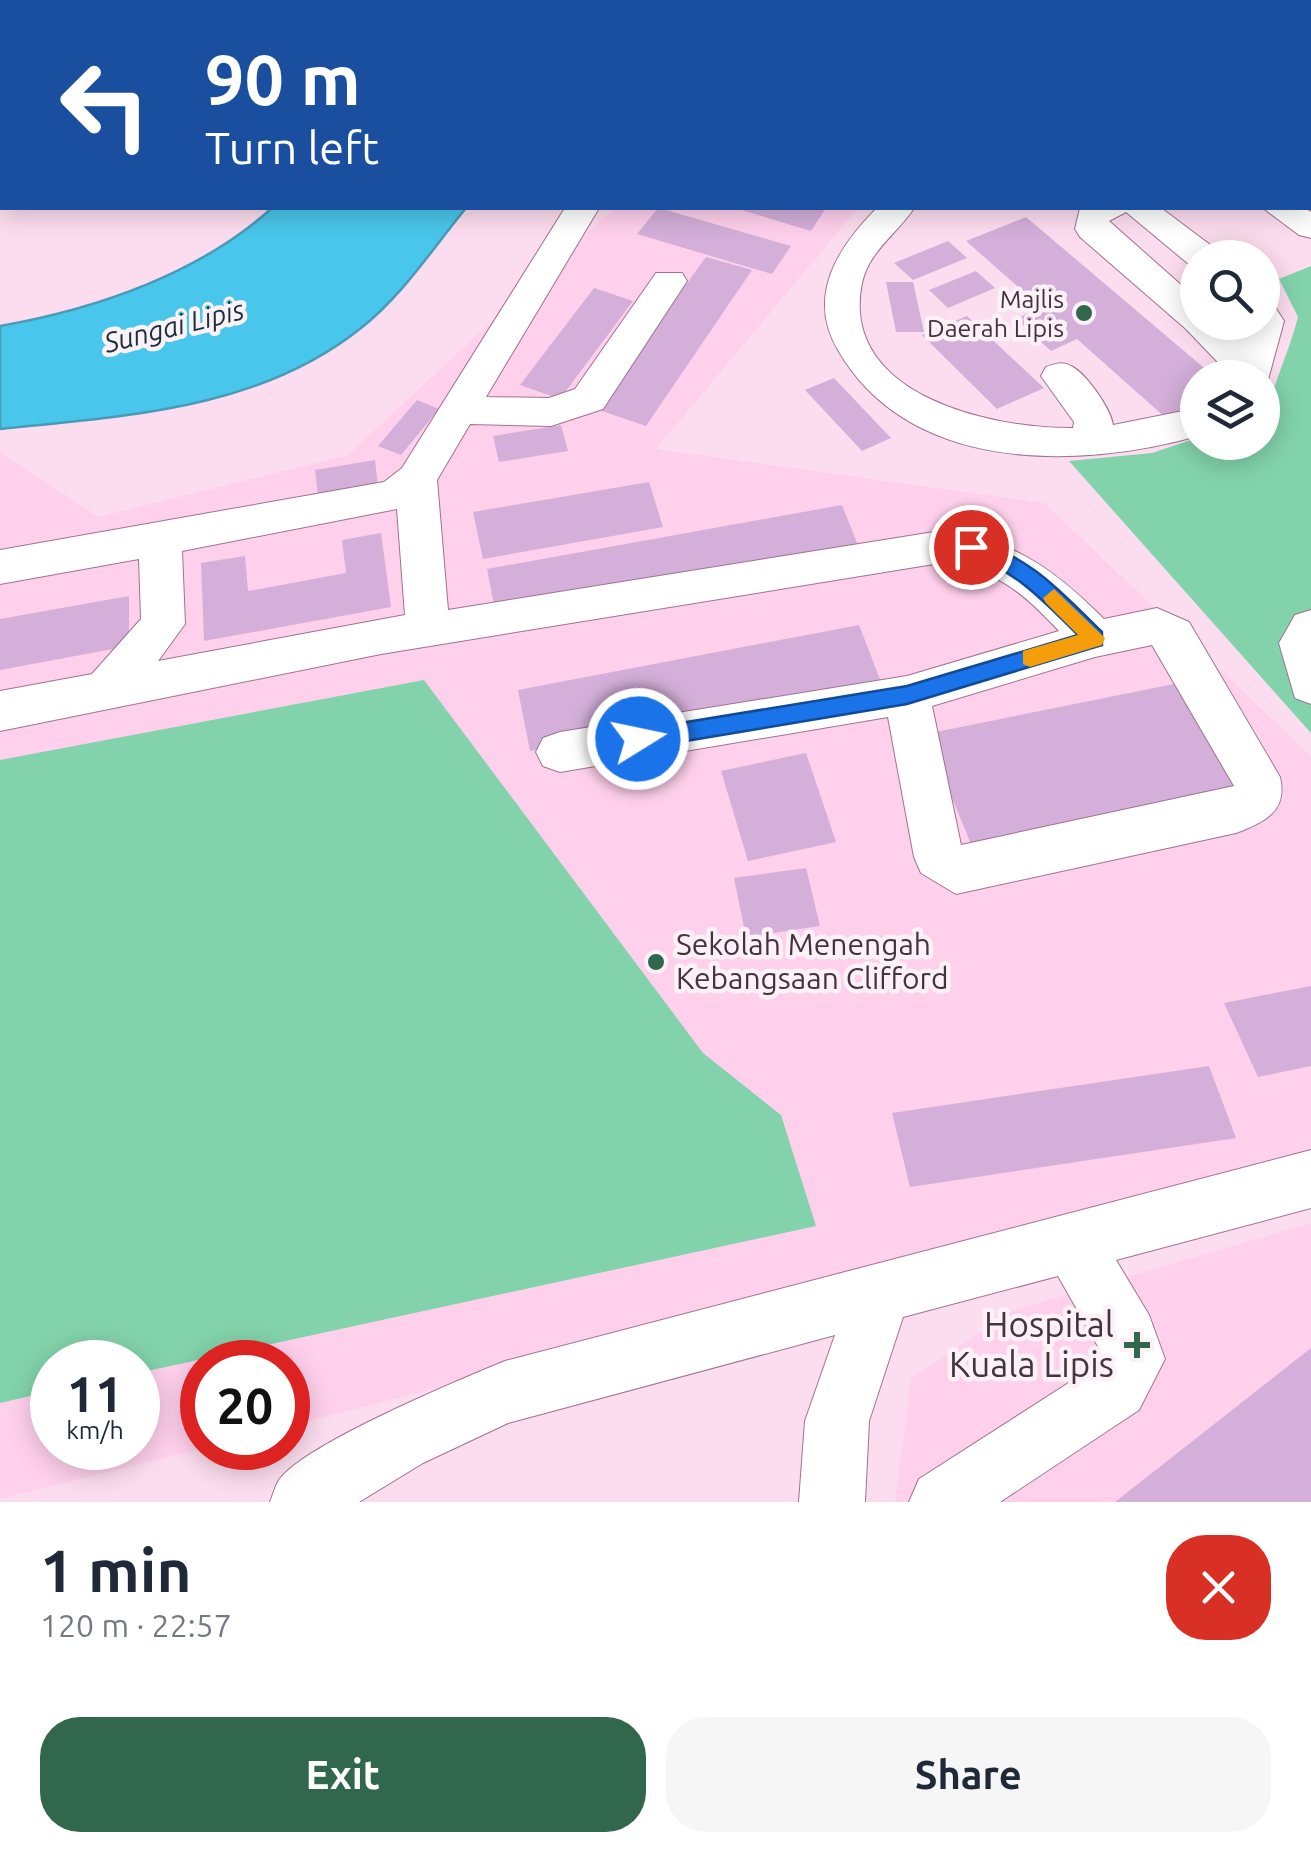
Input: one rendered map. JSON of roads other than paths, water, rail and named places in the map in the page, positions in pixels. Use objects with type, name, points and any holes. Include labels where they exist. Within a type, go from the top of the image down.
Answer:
[{"type":"street","points":[[0,567],[384,499],[416,479],[581,210]]},
{"type":"street","points":[[894,210],[856,254],[844,283],[846,325],[866,366],[924,416],[1013,439],[1092,442],[1128,439],[1180,426]]},
{"type":"street","points":[[1106,210],[1092,215],[1092,229],[1180,305]]},
{"type":"street","points":[[1143,210],[1181,240]]},
{"type":"street","points":[[1283,210],[1311,227]]},
{"type":"street","points":[[461,410],[551,412],[589,399],[669,280]]},
{"type":"street","points":[[1218,340],[1238,360]]},
{"type":"street","points":[[1060,376],[1094,420],[1092,442]]},
{"type":"street","points":[[416,479],[428,631]]},
{"type":"street","points":[[105,690],[163,624],[160,540]]},
{"type":"street","points":[[0,711],[380,636],[934,548],[971,547],[1003,557],[1034,578],[1095,638]]},
{"type":"street","points":[[163,624],[221,668]]},
{"type":"street","points":[[560,752],[907,695],[1095,638],[1157,626],[1173,635],[1256,778],[1260,796],[1236,811],[956,871],[939,857],[907,695]]},
{"type":"street","points":[[1311,628],[1301,643],[1311,686]]},
{"type":"street","points":[[304,1502],[352,1465],[413,1431],[505,1392],[1311,1178]]},
{"type":"street","points":[[942,1502],[1117,1388],[1134,1359],[1128,1338],[1072,1243]]},
{"type":"street","points":[[832,1502],[829,1478],[834,1427],[882,1292]]},
{"type":"water","name":"Sungai Lipis","points":[[269,210],[464,210],[404,287],[376,315],[321,355],[279,377],[235,393],[142,413],[0,429],[0,326],[73,310],[145,285],[212,252]]},
{"type":"place","name":"Majlis Daerah Lipis","points":[[1084,313]]},
{"type":"place","name":"Sekolah Menengah Kebangsaan Clifford","points":[[656,962]]},
{"type":"place","name":"Hospital Kuala Lipis","points":[[1137,1345]]}]
